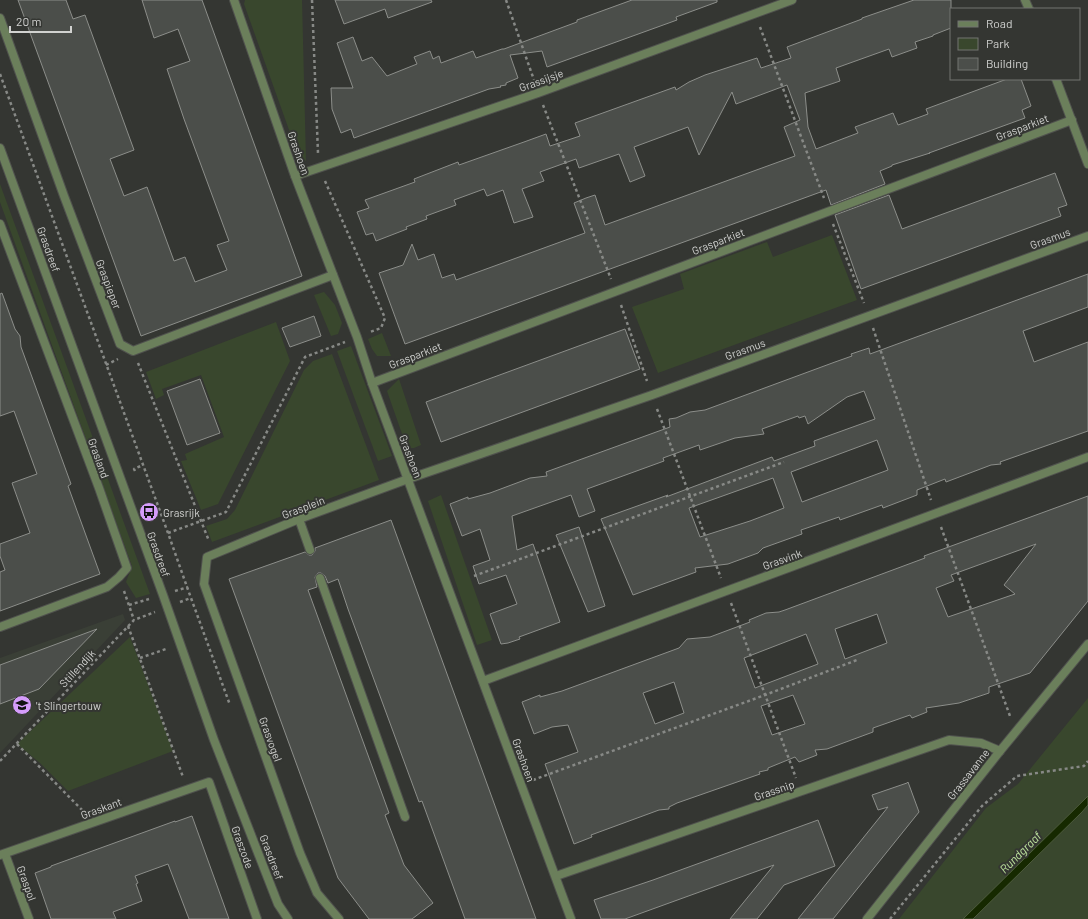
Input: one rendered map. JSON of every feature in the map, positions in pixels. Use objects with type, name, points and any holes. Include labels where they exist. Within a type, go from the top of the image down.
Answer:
[{"type":"street","name":"Grashoen","points":[[234,0],[295,176],[357,337],[372,383],[571,919]]},
{"type":"street","name":"Grassijsje","points":[[295,176],[538,93],[792,0]]},
{"type":"street","name":"Graspieper","points":[[0,18],[67,204],[120,344],[133,351]]},
{"type":"street","points":[[1056,80],[1088,164]]},
{"type":"street","name":"Grasparkiet","points":[[372,383],[1072,120]]},
{"type":"street","name":"Grasdreef","points":[[0,148],[214,740],[278,904],[288,919]]},
{"type":"street","name":"Grasland","points":[[0,224],[127,568],[119,577]]},
{"type":"street","name":"Grasmus","points":[[408,479],[644,398],[1088,236]]},
{"type":"street","points":[[133,351],[333,275]]},
{"type":"street","name":"Grasvink","points":[[483,682],[1088,457]]},
{"type":"street","name":"Grasplein","points":[[211,556],[299,519],[408,479]]},
{"type":"street","points":[[299,519],[310,550]]},
{"type":"street","name":"Grasvogel","points":[[211,556],[204,584],[300,853],[318,893],[339,919]]},
{"type":"street","points":[[0,627],[107,587],[119,577]]},
{"type":"street","points":[[320,578],[405,817]]},
{"type":"street","name":"Grassavanne","points":[[867,919],[1016,731],[1088,644]]},
{"type":"street","name":"Grassnip","points":[[556,876],[949,740],[981,743],[1000,751]]},
{"type":"street","name":"Graskant","points":[[3,854],[209,782]]},
{"type":"street","name":"Graszode","points":[[209,782],[257,919]]},
{"type":"street","name":"Graspol","points":[[3,854],[28,919]]},
{"type":"path","points":[[755,13],[868,316],[936,513],[1016,731]]},
{"type":"path","name":"Grasdreef","points":[[0,74],[191,598]]},
{"type":"path","points":[[106,365],[133,351],[211,556]]},
{"type":"path","points":[[474,576],[784,462]]},
{"type":"path","points":[[137,476],[134,469],[143,465]]},
{"type":"path","points":[[119,577],[134,620],[128,626],[188,789]]},
{"type":"path","name":"Stillendijk","points":[[0,761],[128,626]]},
{"type":"path","points":[[140,658],[166,649],[168,655]]},
{"type":"path","points":[[521,784],[857,660]]},
{"type":"path","points":[[17,744],[94,822]]},
{"type":"path","points":[[890,919],[982,806],[1017,776],[1084,766],[1088,761]]},
{"type":"shaded area","name":"'t Slingertouw","points":[[123,614],[125,620],[0,753],[0,658]]},
{"type":"shaded area","points":[[1088,796],[1088,805],[1082,812],[973,919],[963,919]]},
{"type":"green space","points":[[245,0],[302,0],[306,161],[298,155],[244,4]]},
{"type":"green space","points":[[0,184],[150,594],[136,598],[126,582],[132,566],[0,202]]},
{"type":"green space","points":[[832,235],[857,300],[658,373],[632,307],[684,289],[680,274],[767,242],[773,257]]},
{"type":"green space","points":[[324,292],[335,305],[342,323],[338,334],[331,336],[314,295]]},
{"type":"green space","points":[[276,322],[290,361],[218,504],[201,510],[181,461],[187,460],[185,454],[224,437],[201,375],[162,389],[164,395],[156,399],[146,372]]},
{"type":"green space","points":[[382,333],[391,356],[377,356],[368,339]]},
{"type":"green space","points":[[351,346],[392,456],[378,461],[337,351]]},
{"type":"green space","points":[[332,354],[379,480],[212,542],[206,526],[227,519],[235,510],[304,370],[313,361]]},
{"type":"green space","points":[[399,379],[421,445],[414,448],[407,448],[387,391]]},
{"type":"green space","points":[[441,495],[492,640],[477,645],[428,501]]},
{"type":"green space","points":[[130,637],[173,751],[68,791],[40,763],[17,744]]},
{"type":"green space","points":[[1088,698],[1088,919],[899,919],[986,808],[1018,784]]},
{"type":"building","points":[[18,0],[66,0],[73,19],[85,15],[134,150],[110,159],[124,196],[147,187],[174,261],[185,257],[195,282],[227,270],[217,245],[229,241],[167,69],[190,61],[178,29],[154,38],[142,0],[202,0],[302,276],[141,336]]},
{"type":"building","points":[[335,0],[431,0],[432,2],[388,18],[385,9],[344,24]]},
{"type":"building","points":[[632,0],[717,0],[717,2],[676,17],[677,20],[547,67],[542,51],[510,55],[518,78],[506,83],[506,85],[489,89],[354,138],[351,129],[341,133],[332,109],[331,88],[353,88],[337,43],[353,37],[362,61],[372,57],[387,76],[417,64],[414,57],[430,51],[433,59],[439,56],[441,63],[473,51],[476,58],[577,22],[577,20]]},
{"type":"building","points":[[914,0],[951,0],[950,28],[915,42],[917,48],[892,57],[889,49],[836,68],[840,81],[805,93],[808,127],[816,149],[858,133],[855,127],[893,113],[898,125],[928,114],[926,109],[1004,80],[1021,80],[1031,106],[1022,110],[1025,118],[930,153],[892,165],[880,171],[885,184],[831,205],[826,190],[405,344],[379,273],[403,265],[412,244],[418,260],[434,254],[442,278],[454,274],[456,280],[585,233],[574,203],[586,198],[595,195],[605,225],[795,156],[784,127],[800,120],[787,85],[736,104],[732,92],[699,155],[688,127],[634,147],[645,176],[630,182],[619,154],[579,168],[576,159],[540,172],[544,181],[522,189],[533,217],[514,223],[503,190],[487,196],[484,189],[454,200],[456,205],[426,216],[427,219],[406,227],[407,229],[376,241],[373,233],[366,235],[357,212],[369,208],[365,200],[415,182],[414,179],[458,162],[459,165],[546,134],[550,146],[580,136],[575,123],[675,87],[676,90],[705,75],[757,58],[761,68],[791,58],[787,47]]},
{"type":"building","points":[[1055,173],[1067,205],[1058,208],[1061,216],[861,289],[835,215],[889,195],[902,229]]},
{"type":"building","points":[[1088,274],[1088,307],[1023,331],[1034,362],[1088,342],[1088,431],[1000,462],[1001,464],[991,465],[946,482],[945,479],[917,490],[917,495],[883,508],[882,505],[840,520],[839,517],[801,530],[802,534],[763,548],[758,553],[728,564],[695,568],[696,572],[633,595],[601,519],[668,495],[666,497],[772,457],[774,461],[815,446],[814,441],[875,419],[864,391],[847,397],[808,424],[805,416],[799,418],[798,416],[762,429],[764,434],[735,438],[700,450],[699,445],[663,458],[664,461],[587,489],[595,511],[579,517],[571,495],[512,516],[517,550],[533,544],[560,622],[519,637],[520,639],[501,644],[490,614],[517,604],[506,575],[479,584],[473,566],[490,560],[480,529],[462,536],[450,504],[468,497],[468,499],[490,493],[530,478],[547,476],[546,472],[670,427],[669,419],[676,418],[690,412],[705,410],[852,356],[851,354],[869,348],[870,354]],"holes":[[[877,440],[888,470],[802,502],[791,472]],[[773,478],[784,508],[700,537],[689,508]]]},
{"type":"building","points":[[2,293],[15,329],[20,336],[21,347],[71,484],[68,486],[100,574],[0,611],[0,572],[5,570],[0,556],[0,544],[30,533],[12,483],[37,474],[14,411],[0,416],[0,294]]},
{"type":"building","points":[[314,316],[321,336],[290,347],[282,328]]},
{"type":"building","points":[[625,329],[640,369],[441,442],[426,402]]},
{"type":"building","points":[[200,379],[220,433],[187,445],[167,391]]},
{"type":"building","points":[[1088,496],[1088,601],[1030,673],[989,687],[989,693],[959,703],[926,708],[927,712],[912,718],[910,715],[873,728],[873,732],[827,749],[815,750],[817,755],[799,762],[795,757],[768,768],[768,770],[759,772],[760,774],[677,803],[669,807],[669,809],[659,810],[591,835],[592,837],[574,844],[545,764],[578,752],[568,725],[552,727],[534,734],[522,702],[540,695],[540,697],[562,691],[679,648],[687,639],[710,637],[750,622],[749,620],[766,613],[785,610],[925,558],[924,556]],"holes":[[[1036,544],[1004,585],[1015,594],[948,617],[936,588],[954,581],[951,575]],[[877,614],[887,643],[845,659],[835,629]],[[806,634],[818,664],[755,688],[744,658]],[[674,682],[684,713],[655,724],[643,693]],[[793,695],[805,724],[772,735],[761,706]]]},
{"type":"building","points":[[391,520],[536,919],[465,919],[422,801],[419,802],[338,579],[328,583],[325,576],[318,573],[315,577],[317,587],[308,590],[389,813],[385,815],[404,865],[433,903],[412,919],[369,919],[338,878],[229,579],[305,552],[312,555],[315,548]]},
{"type":"building","points":[[579,527],[605,606],[588,612],[556,535]]},
{"type":"building","points":[[97,629],[39,689],[0,704],[0,665]]},
{"type":"building","points":[[908,782],[919,812],[833,919],[798,919],[888,807],[878,810],[872,795]]},
{"type":"building","points":[[192,816],[229,919],[189,919],[168,864],[135,876],[142,901],[113,912],[116,919],[51,919],[35,873]]},
{"type":"building","points":[[818,820],[835,866],[784,885],[757,919],[730,919],[774,865],[625,919],[601,919],[594,900]]},
{"type":"place","name":"Grasrijk","points":[[149,512]]},
{"type":"place","name":"'t Slingertouw","points":[[22,705]]},
{"type":"water label","name":"Rundgraaf","points":[[1020,852]]}]
